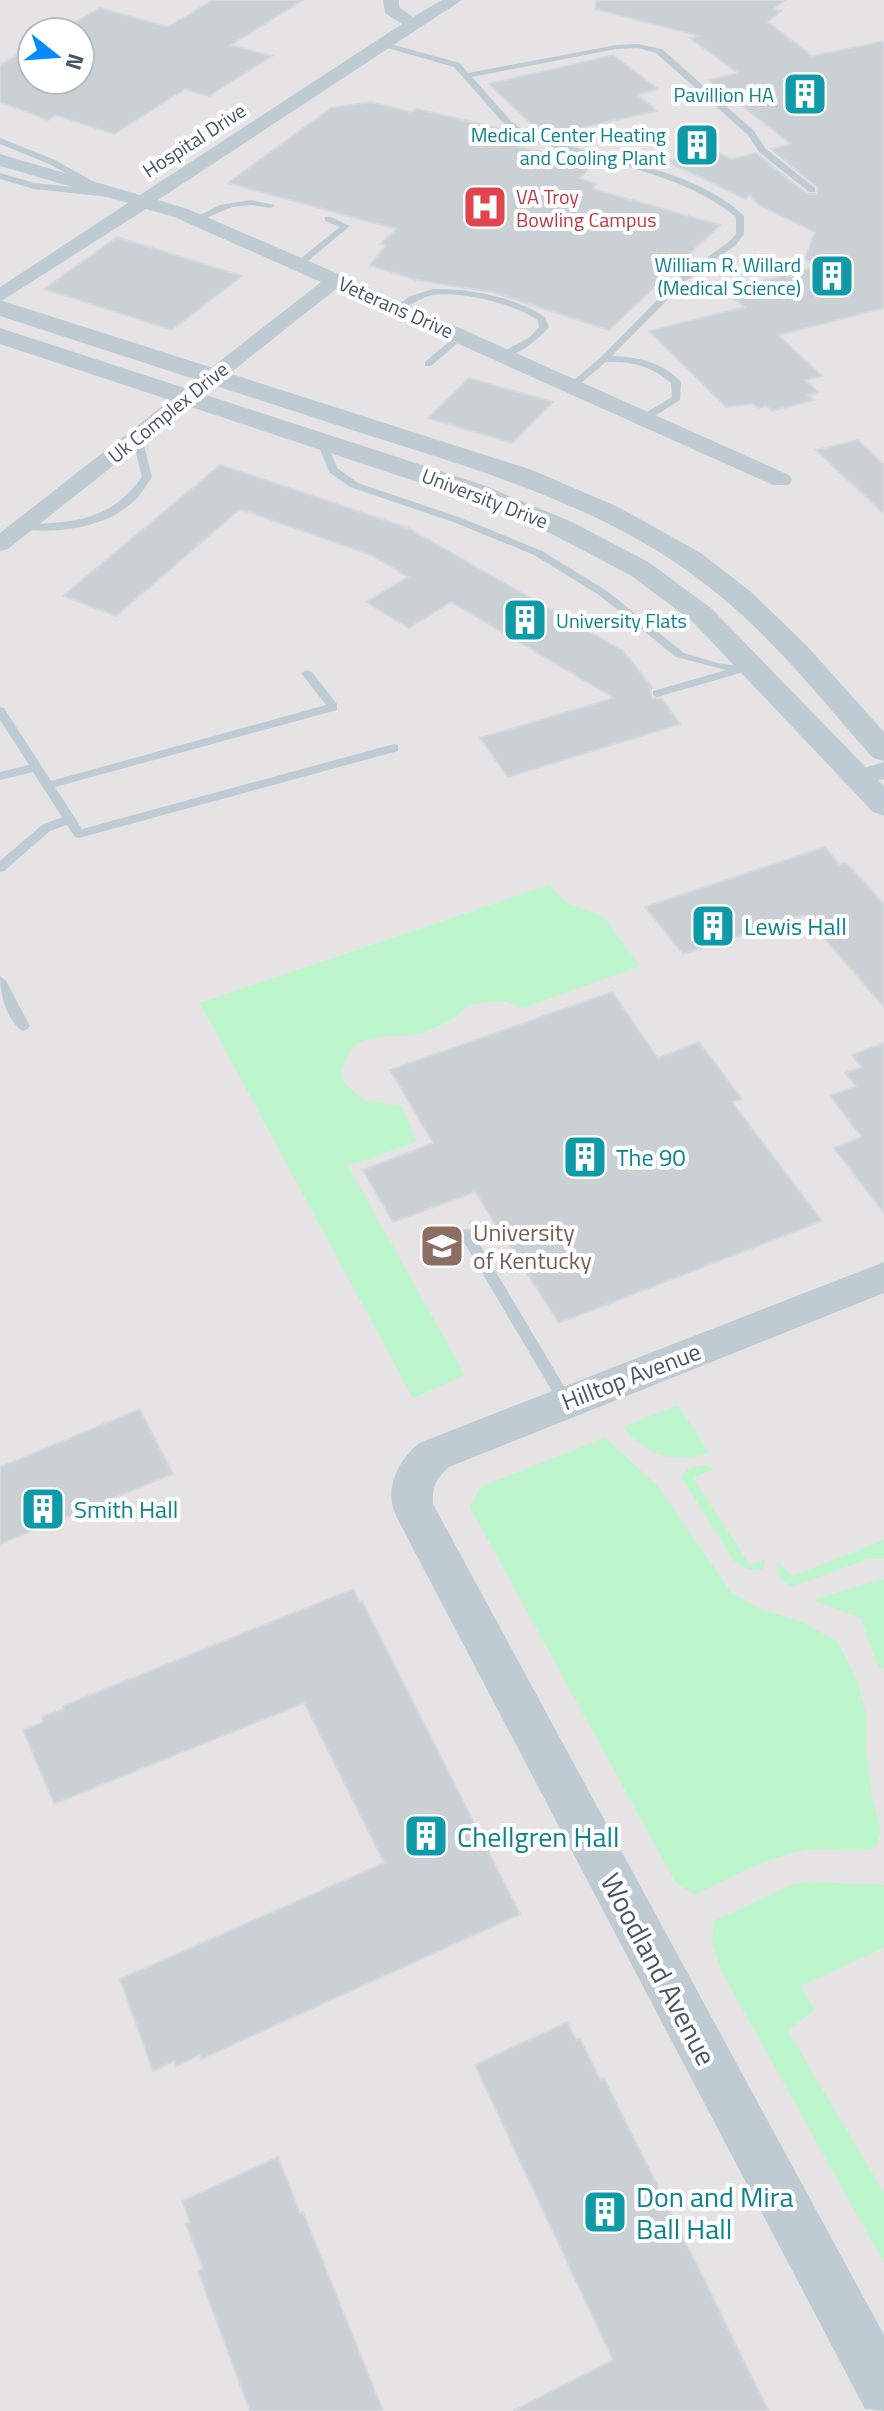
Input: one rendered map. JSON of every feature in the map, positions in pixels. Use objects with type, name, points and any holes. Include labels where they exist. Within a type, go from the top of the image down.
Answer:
[{"type":"street","points":[[391,0],[391,9],[413,24]]},
{"type":"street","name":"Hospital Drive","points":[[0,296],[454,0]]},
{"type":"street","name":"Veterans Drive","points":[[0,160],[196,219],[781,480]]},
{"type":"street","name":"Uk Complex Drive","points":[[0,544],[336,280]]},
{"type":"street","name":"University Drive","points":[[0,308],[522,476],[601,507],[645,531],[740,597],[884,751]]},
{"type":"street","name":"University Drive","points":[[0,336],[473,491],[562,528],[640,569],[702,615],[747,668],[872,774],[884,805]]},
{"type":"street","name":"Hilltop Avenue","points":[[412,1505],[413,1477],[434,1455],[884,1277]]},
{"type":"street","name":"Woodland Avenue","points":[[412,1505],[884,2390]]},
{"type":"lane","points":[[383,44],[452,63],[468,75],[502,117],[527,137],[680,182],[727,203],[740,216],[740,234],[733,243],[684,278],[604,359],[572,386]]},
{"type":"lane","points":[[468,75],[616,47],[652,48],[665,55],[751,133],[762,150],[812,190]]},
{"type":"lane","points":[[0,141],[36,154],[113,194]]},
{"type":"lane","points":[[0,176],[34,186],[113,194]]},
{"type":"lane","points":[[196,219],[215,208],[249,200],[271,205]]},
{"type":"lane","points":[[299,264],[346,226],[328,219]]},
{"type":"lane","points":[[398,307],[430,292],[447,292],[522,309],[542,319],[544,327],[533,339],[503,355]]},
{"type":"lane","points":[[428,364],[461,336]]},
{"type":"lane","points":[[604,359],[647,362],[676,382],[679,387],[677,398],[644,418]]},
{"type":"lane","points":[[25,527],[66,527],[87,522],[113,512],[136,497],[147,477],[137,437]]},
{"type":"lane","points":[[322,442],[333,470],[354,485],[460,521],[538,553],[603,593],[680,655],[717,666],[747,668]]},
{"type":"lane","points":[[657,693],[747,668]]},
{"type":"lane","points":[[49,785],[333,707],[307,673]]},
{"type":"lane","points":[[0,711],[79,834],[394,748]]},
{"type":"lane","points":[[0,776],[38,767]]},
{"type":"lane","points":[[0,868],[46,828],[70,819]]},
{"type":"lane","points":[[0,982],[23,1026]]},
{"type":"lane","points":[[466,1234],[566,1402]]},
{"type":"shaded area","name":"University of Kentucky","points":[[0,0],[884,0],[884,2411],[0,2411]]},
{"type":"green space","points":[[549,885],[568,904],[603,916],[640,966],[523,1008],[503,1001],[471,1004],[452,1019],[422,1034],[362,1041],[352,1048],[341,1070],[344,1083],[364,1100],[402,1106],[416,1142],[348,1166],[465,1375],[413,1398],[200,1003]]},
{"type":"green space","points":[[678,1405],[709,1453],[683,1457],[662,1455],[642,1445],[623,1427]]},
{"type":"green space","points":[[605,1438],[657,1485],[731,1592],[760,1609],[802,1622],[837,1641],[857,1680],[866,1713],[866,1751],[881,1831],[876,1848],[816,1849],[792,1853],[750,1868],[695,1895],[676,1883],[470,1507],[480,1487]]},
{"type":"green space","points":[[705,1465],[713,1469],[693,1478],[750,1565],[766,1559],[762,1570],[749,1570],[734,1561],[682,1478],[687,1469]]},
{"type":"green space","points":[[884,1540],[884,1559],[868,1559],[791,1587],[780,1578],[776,1561],[792,1576]]},
{"type":"green space","points":[[884,1579],[884,1669],[879,1668],[861,1618],[812,1600]]},
{"type":"green space","points":[[812,1882],[884,1885],[884,1948],[801,1986],[814,2010],[788,2031],[884,2193],[884,2263],[721,1970],[712,1941],[714,1921],[791,1885]]},
{"type":"building","points":[[213,0],[303,0],[231,45],[272,56],[209,96],[185,89],[114,134],[56,115],[48,120],[0,102],[0,65],[16,56],[16,96],[96,96],[96,16],[86,16],[100,8],[168,27]]},
{"type":"building","points":[[597,0],[785,0],[773,9],[781,11],[768,22],[812,56],[884,41],[884,308],[778,335],[822,376],[805,380],[818,392],[808,395],[814,400],[772,411],[766,406],[758,408],[753,404],[726,407],[649,331],[744,307],[724,292],[814,267],[805,258],[815,232],[759,205],[750,195],[746,199],[668,162],[706,146],[731,159],[756,153],[807,194],[817,194],[818,188],[771,149],[791,144],[709,80],[738,73],[690,38],[700,36],[595,9]]},
{"type":"building","name":"Medical Center Heating and Cooling Plant","points":[[613,55],[658,89],[638,95],[657,111],[544,136],[489,84]]},
{"type":"building","name":"VA Troy Bowling Campus","points":[[371,102],[411,112],[418,109],[506,130],[522,141],[510,144],[592,166],[579,178],[596,184],[593,189],[720,225],[609,330],[492,292],[416,280],[370,265],[386,245],[380,244],[396,229],[228,183],[331,108]]},
{"type":"building","points":[[117,237],[242,276],[172,330],[44,289]]},
{"type":"building","points":[[469,378],[553,402],[512,443],[428,418]]},
{"type":"building","points":[[858,440],[884,465],[884,514],[816,450]]},
{"type":"building","name":"University Flats","points":[[220,465],[408,528],[623,651],[653,688],[650,691],[652,698],[662,699],[680,724],[508,777],[480,738],[614,698],[451,602],[409,628],[366,602],[408,577],[371,555],[240,509],[116,616],[63,596]]},
{"type":"building","name":"Lewis Hall","points":[[825,847],[840,865],[845,863],[853,870],[884,904],[884,1007],[804,915],[683,954],[645,907]]},
{"type":"building","name":"The 90","points":[[612,992],[658,1058],[699,1042],[742,1099],[732,1102],[822,1221],[559,1323],[475,1192],[393,1222],[363,1170],[433,1143],[390,1070]]},
{"type":"building","points":[[884,1043],[884,1213],[834,1148],[862,1137],[830,1096],[856,1086],[845,1073],[862,1067],[852,1055]]},
{"type":"building","name":"Smith Hall","points":[[140,1409],[173,1474],[0,1544],[0,1467]]},
{"type":"building","name":"Chellgren Hall","points":[[353,1589],[359,1602],[362,1601],[520,1914],[201,2059],[200,2055],[176,2066],[174,2061],[153,2071],[120,1979],[384,1863],[304,1703],[54,1804],[23,1730],[43,1722],[42,1717],[64,1709],[63,1706]]},
{"type":"building","name":"Don and Mira Ball Hall","points":[[567,2022],[576,2040],[580,2039],[600,2080],[604,2078],[769,2411],[513,2411],[613,2360],[475,2065]]},
{"type":"building","points":[[278,2157],[383,2411],[250,2411],[198,2271],[203,2269],[186,2224],[190,2222],[182,2201]]},
{"type":"place","name":"Pavillion HA","points":[[805,94]]},
{"type":"place","name":"Medical Center Heating and Cooling Plant","points":[[697,145]]},
{"type":"place","name":"VA Troy Bowling Campus","points":[[485,207]]},
{"type":"place","name":"William R. Willard (Medical Science)","points":[[832,276]]},
{"type":"place","name":"University Flats","points":[[525,620]]},
{"type":"place","name":"Lewis Hall","points":[[713,926]]},
{"type":"place","name":"The 90","points":[[585,1157]]},
{"type":"place","name":"University of Kentucky","points":[[442,1246]]},
{"type":"place","name":"Smith Hall","points":[[43,1509]]},
{"type":"place","name":"Chellgren Hall","points":[[426,1836]]},
{"type":"place","name":"Don and Mira Ball Hall","points":[[605,2212]]}]
